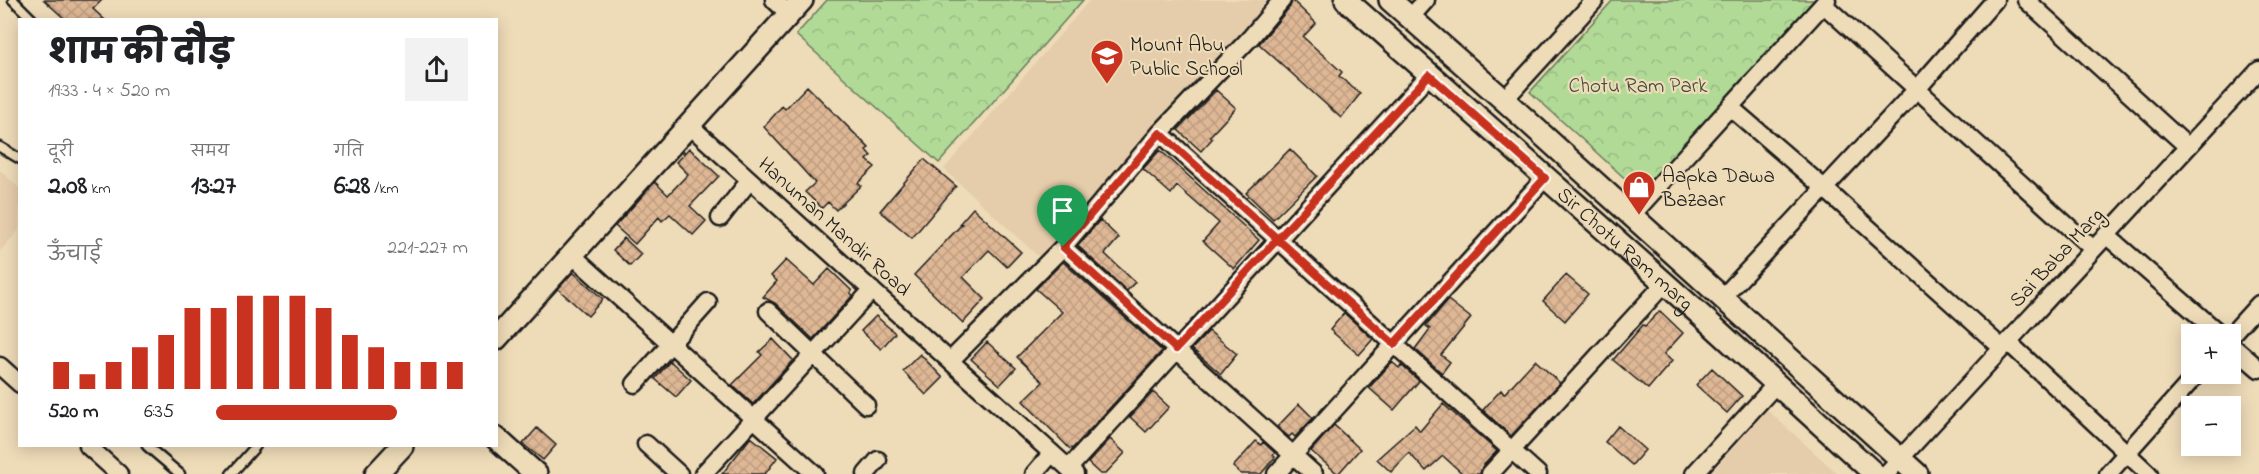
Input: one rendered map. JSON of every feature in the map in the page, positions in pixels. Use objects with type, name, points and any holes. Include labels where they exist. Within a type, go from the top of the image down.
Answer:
[{"type":"street","points":[[950,362],[1063,247],[1160,133],[1251,38],[1282,0]]},
{"type":"street","name":"Sir Chotu Ram marg","points":[[1346,0],[1665,283],[1875,474]]},
{"type":"street","name":"Sir Chotu Ram marg","points":[[1390,0],[1723,297],[1893,466],[1917,474]]},
{"type":"street","points":[[1410,18],[1426,0]]},
{"type":"street","points":[[1504,100],[1594,0]]},
{"type":"street","points":[[1723,297],[1918,88],[1995,0]]},
{"type":"street","points":[[2026,0],[2188,147]]},
{"type":"street","points":[[1631,216],[1825,2],[2093,249]]},
{"type":"street","points":[[498,337],[688,124],[788,5]]},
{"type":"street","points":[[1072,471],[1176,349],[1429,75]]},
{"type":"street","name":"Sai Baba Marg","points":[[1893,466],[2188,147],[2257,77]]},
{"type":"street","points":[[1730,107],[2005,345],[2149,474]]},
{"type":"street","name":"Hanuman Mandir Road","points":[[688,124],[1072,471]]},
{"type":"street","points":[[1160,133],[1538,474]]},
{"type":"street","points":[[1276,474],[1545,178]]},
{"type":"street","points":[[720,218],[750,180]]},
{"type":"street","points":[[2106,236],[2208,324]]},
{"type":"street","points":[[1063,247],[1314,474]]},
{"type":"street","points":[[571,254],[815,474]]},
{"type":"street","points":[[1490,474],[1665,283]]},
{"type":"street","points":[[703,474],[872,290]]},
{"type":"street","points":[[635,384],[708,302]]},
{"type":"street","points":[[2241,324],[2259,304]]},
{"type":"street","points":[[768,311],[866,405]]},
{"type":"street","points":[[2241,353],[2259,369]]},
{"type":"street","points":[[0,366],[18,382]]},
{"type":"street","points":[[1694,474],[1776,384]]},
{"type":"street","points":[[2108,474],[2188,384]]},
{"type":"street","points":[[498,440],[536,474]]},
{"type":"street","points":[[646,444],[679,474]]},
{"type":"street","points":[[89,447],[119,474]]},
{"type":"street","points":[[383,472],[401,447]]},
{"type":"street","points":[[1034,474],[1052,453]]},
{"type":"street","points":[[866,474],[878,460]]},
{"type":"lane","points":[[13,0],[31,18]]},
{"type":"lane","points":[[0,147],[18,158]]},
{"type":"lane","points":[[148,447],[180,474]]},
{"type":"lane","points":[[231,474],[255,447]]},
{"type":"shaded area","name":"Mount Abu Public School","points":[[1090,0],[1274,0],[1039,257],[944,169]]},
{"type":"shaded area","points":[[0,170],[18,187],[18,231],[0,251]]},
{"type":"shaded area","points":[[1767,410],[1838,474],[1710,474]]},
{"type":"green space","points":[[827,0],[1083,0],[939,163],[796,35]]},
{"type":"green space","name":"Chotu Ram Park","points":[[1613,0],[1817,0],[1642,194],[1530,92]]},
{"type":"building","points":[[44,0],[102,0],[93,9],[103,18],[64,18]]},
{"type":"building","points":[[1292,0],[1316,23],[1303,37],[1342,72],[1339,76],[1360,94],[1341,118],[1259,44],[1290,7]]},
{"type":"building","points":[[807,86],[869,148],[866,150],[871,156],[867,160],[875,167],[858,183],[861,186],[836,210],[828,202],[822,208],[805,192],[815,183],[764,127],[782,106],[785,109]]},
{"type":"building","points":[[1216,90],[1236,108],[1210,136],[1212,139],[1201,151],[1178,130]]},
{"type":"building","points":[[689,148],[719,176],[690,206],[706,221],[693,235],[670,214],[662,221],[659,217],[635,244],[615,226],[655,182],[668,195],[688,174],[676,162]]},
{"type":"building","points":[[1290,149],[1317,176],[1273,219],[1246,193]]},
{"type":"building","points":[[1160,150],[1259,240],[1234,269],[1203,241],[1219,223],[1177,186],[1171,194],[1143,169]]},
{"type":"building","points":[[924,159],[956,186],[912,238],[880,211]]},
{"type":"building","points":[[973,208],[1021,252],[1007,267],[989,250],[963,277],[985,299],[963,323],[914,275],[962,224],[960,223]]},
{"type":"building","points":[[1100,220],[1119,238],[1105,254],[1135,282],[1127,291],[1078,246]]},
{"type":"building","points":[[624,238],[641,254],[630,266],[613,250]]},
{"type":"building","points":[[786,260],[814,285],[829,269],[852,291],[850,293],[853,295],[813,339],[775,303],[763,297],[777,281],[771,276]]},
{"type":"building","points":[[1063,262],[1162,351],[1070,449],[1023,401],[1043,382],[1017,357],[1062,312],[1036,289]]},
{"type":"building","points":[[573,272],[603,299],[588,316],[558,289]]},
{"type":"building","points":[[1566,275],[1588,294],[1565,321],[1543,301]]},
{"type":"building","points":[[1448,300],[1471,318],[1441,355],[1450,362],[1442,373],[1415,349],[1430,329],[1426,326]]},
{"type":"building","points":[[1660,311],[1683,333],[1664,354],[1672,361],[1648,389],[1613,360],[1643,325],[1645,326]]},
{"type":"building","points":[[1344,313],[1373,339],[1359,355],[1330,330]]},
{"type":"building","points":[[876,316],[895,333],[881,349],[861,331]]},
{"type":"building","points":[[1209,331],[1237,354],[1221,374],[1192,349]]},
{"type":"building","points":[[773,339],[793,360],[753,404],[732,385],[762,355],[759,352]]},
{"type":"building","points":[[987,342],[1016,368],[1000,385],[971,359]]},
{"type":"building","points":[[920,354],[943,378],[926,395],[903,371]]},
{"type":"building","points":[[1535,360],[1560,383],[1511,436],[1483,410],[1501,390],[1504,394]]},
{"type":"building","points":[[670,361],[691,380],[676,397],[655,379]]},
{"type":"building","points":[[1392,362],[1399,368],[1401,365],[1419,381],[1394,410],[1369,388]]},
{"type":"building","points":[[1712,368],[1742,396],[1727,413],[1696,385]]},
{"type":"building","points":[[1153,392],[1169,407],[1146,432],[1130,417]]},
{"type":"building","points":[[1299,404],[1313,418],[1295,437],[1292,434],[1289,437],[1277,427]]},
{"type":"building","points":[[1443,404],[1497,451],[1482,467],[1480,474],[1463,474],[1443,456],[1426,471],[1409,453],[1391,472],[1377,459],[1415,425],[1420,431]]},
{"type":"building","points":[[1334,425],[1360,449],[1338,474],[1311,451]]},
{"type":"building","points":[[1618,426],[1645,450],[1632,465],[1605,442]]},
{"type":"building","points":[[537,428],[556,445],[543,460],[523,444]]},
{"type":"building","points":[[751,437],[777,458],[765,474],[722,474]]},
{"type":"building","points":[[1110,439],[1125,453],[1105,474],[1100,474],[1088,463]]},
{"type":"building","points":[[1256,441],[1261,445],[1263,442],[1275,453],[1273,455],[1275,457],[1261,474],[1241,474],[1233,467]]},
{"type":"place","name":"Mount Abu Public School","points":[[1107,85]]},
{"type":"place","name":"Aapka Dawa Bazaar","points":[[1639,216]]},
{"type":"route","points":[[1063,247],[1160,133],[1278,240],[1394,344],[1545,178],[1429,75],[1278,240],[1176,349],[1063,247]]}]
